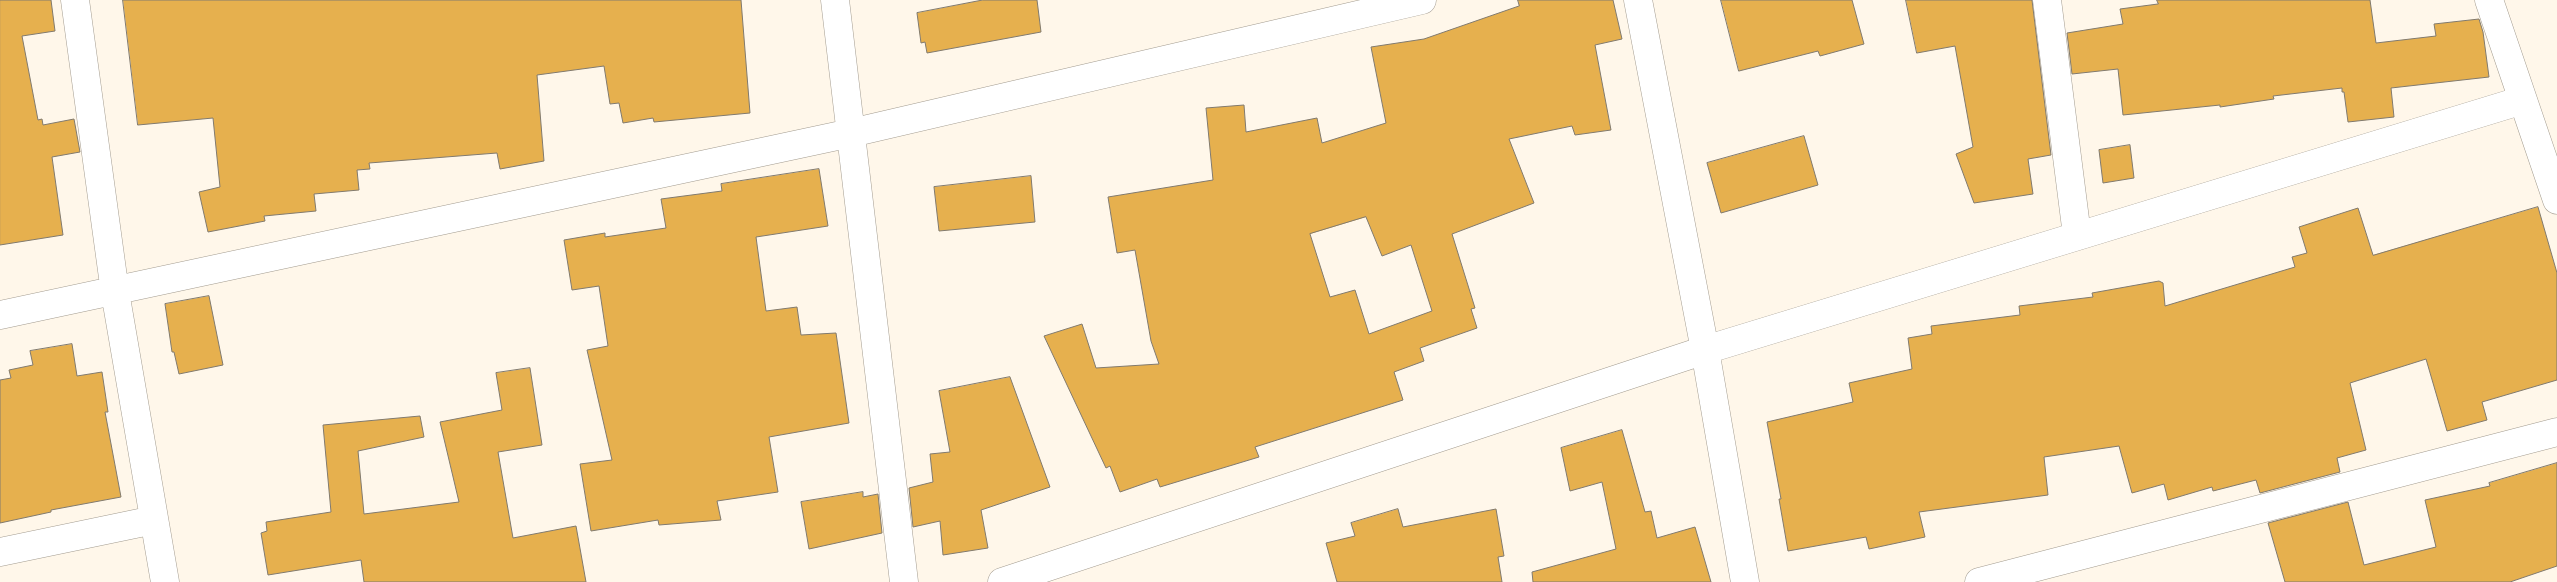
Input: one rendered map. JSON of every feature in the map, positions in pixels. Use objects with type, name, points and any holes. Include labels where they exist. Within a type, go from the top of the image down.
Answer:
[{"type":"street","points":[[75,0],[115,292],[165,582]]},
{"type":"street","points":[[835,0],[904,582]]},
{"type":"street","points":[[0,315],[115,292],[851,133],[1422,0]]},
{"type":"street","points":[[1638,0],[1705,350],[1745,582]]},
{"type":"street","points":[[2047,0],[2076,235]]},
{"type":"street","points":[[2489,0],[2557,200]]},
{"type":"street","points":[[1002,582],[1705,350],[2076,235],[2524,100]]},
{"type":"street","points":[[1979,582],[2557,432]]},
{"type":"street","points":[[0,552],[154,520]]},
{"type":"building","points":[[0,0],[51,0],[55,31],[22,36],[38,120],[42,119],[43,125],[74,119],[80,152],[52,157],[63,235],[0,245]]},
{"type":"building","points":[[123,0],[741,0],[750,113],[654,122],[653,118],[623,123],[619,103],[610,104],[604,66],[537,75],[544,161],[500,169],[497,153],[369,163],[370,169],[357,170],[359,190],[314,194],[316,211],[264,216],[265,221],[208,232],[199,192],[220,187],[213,118],[138,125]]},
{"type":"building","points":[[983,0],[1037,0],[1041,32],[927,53],[925,42],[921,43],[917,13]]},
{"type":"building","points":[[1518,0],[1613,0],[1622,39],[1595,45],[1611,130],[1575,135],[1572,126],[1509,139],[1534,203],[1452,234],[1475,308],[1471,309],[1477,328],[1420,348],[1424,361],[1394,372],[1403,400],[1255,447],[1259,457],[1160,487],[1157,479],[1120,492],[1110,466],[1106,468],[1044,336],[1082,324],[1096,368],[1159,364],[1151,341],[1135,250],[1117,253],[1108,197],[1213,180],[1206,108],[1244,105],[1246,132],[1317,118],[1322,143],[1386,123],[1371,47],[1424,39],[1519,6]],"holes":[[[1366,217],[1382,256],[1411,245],[1432,311],[1369,334],[1355,290],[1330,297],[1310,234]]]},
{"type":"building","points":[[1721,0],[1852,0],[1864,44],[1820,56],[1818,51],[1739,71]]},
{"type":"building","points":[[1906,0],[2032,0],[2051,155],[2028,159],[2033,194],[1974,203],[1956,154],[1973,147],[1955,46],[1917,53]]},
{"type":"building","points":[[2157,0],[2370,0],[2376,43],[2436,36],[2434,24],[2479,19],[2483,32],[2489,77],[2391,88],[2394,117],[2348,122],[2342,88],[2273,96],[2274,99],[2220,107],[2220,105],[2123,115],[2118,69],[2072,74],[2067,33],[2123,24],[2120,9],[2158,4]]},
{"type":"building","points":[[1804,136],[1818,185],[1721,213],[1707,163]]},
{"type":"building","points":[[2130,145],[2134,178],[2103,183],[2099,150]]},
{"type":"building","points":[[819,169],[828,226],[756,237],[766,311],[797,307],[801,335],[836,333],[849,423],[769,437],[778,492],[717,501],[721,520],[659,525],[658,520],[591,531],[580,464],[612,460],[587,350],[608,346],[599,286],[572,290],[564,240],[605,233],[605,237],[666,228],[661,199],[722,191],[721,184]]},
{"type":"building","points":[[1031,176],[1035,222],[939,231],[934,187]]},
{"type":"building","points":[[2538,207],[2557,273],[2557,380],[2482,402],[2487,420],[2447,431],[2426,359],[2350,383],[2366,450],[2337,458],[2340,472],[2260,493],[2256,480],[2213,491],[2212,487],[2168,500],[2164,484],[2132,493],[2119,446],[2044,457],[2048,495],[1919,512],[1925,537],[1869,549],[1866,537],[1788,551],[1767,422],[1853,402],[1849,383],[1912,369],[1908,338],[1932,334],[1931,326],[2020,315],[2019,306],[2093,297],[2092,293],[2159,281],[2163,283],[2165,306],[2295,267],[2292,257],[2307,253],[2299,227],[2358,208],[2373,255]]},
{"type":"building","points":[[209,296],[223,365],[179,374],[174,352],[172,352],[165,304]]},
{"type":"building","points":[[72,344],[77,376],[102,372],[108,412],[105,412],[121,497],[51,510],[51,512],[0,523],[0,380],[11,378],[9,370],[33,365],[30,351]]},
{"type":"building","points":[[530,368],[542,445],[498,452],[513,538],[576,526],[586,582],[364,582],[361,560],[268,575],[261,533],[267,531],[266,522],[331,512],[323,425],[420,416],[424,437],[358,451],[364,514],[459,502],[440,422],[502,410],[496,373]]},
{"type":"building","points":[[1010,377],[1050,487],[981,510],[988,548],[943,555],[940,521],[913,527],[909,488],[933,482],[930,454],[950,452],[939,391]]},
{"type":"building","points":[[1622,430],[1645,512],[1651,511],[1657,538],[1695,527],[1711,582],[1533,582],[1532,572],[1616,549],[1602,482],[1570,491],[1561,448]]},
{"type":"building","points":[[2557,463],[2557,566],[2510,582],[2285,582],[2268,523],[2348,502],[2364,565],[2436,547],[2425,500],[2490,486],[2489,483]]},
{"type":"building","points":[[863,492],[863,497],[878,494],[882,533],[809,549],[801,502]]},
{"type":"building","points":[[1398,509],[1403,527],[1496,509],[1504,556],[1498,557],[1502,582],[1337,582],[1326,543],[1355,536],[1351,523]]}]
